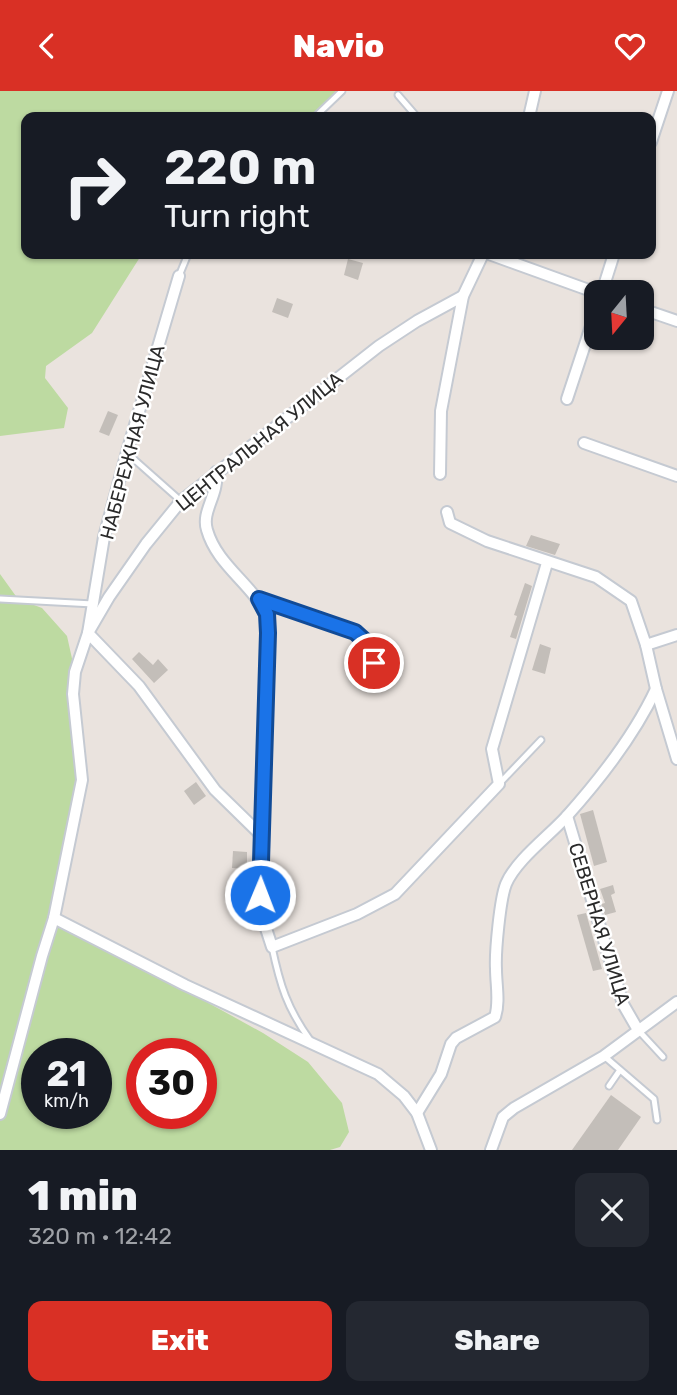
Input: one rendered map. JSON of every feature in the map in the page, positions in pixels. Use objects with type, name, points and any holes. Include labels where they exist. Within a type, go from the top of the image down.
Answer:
[{"type":"street","points":[[530,112],[535,91]]},
{"type":"street","points":[[656,127],[668,91]]},
{"type":"street","points":[[440,474],[441,411],[463,296],[481,259]]},
{"type":"street","points":[[503,259],[584,288]]},
{"type":"street","points":[[604,280],[612,259]]},
{"type":"street","name":"НАБЕРЕЖНАЯ УЛИЦА","points":[[88,633],[104,537],[179,276]]},
{"type":"street","name":"ЦЕНТРАЛЬНАЯ УЛИЦА","points":[[0,1114],[54,918],[82,780],[74,694],[75,672],[88,633],[138,555],[181,501],[379,345],[463,296]]},
{"type":"street","points":[[654,313],[677,321]]},
{"type":"street","points":[[567,399],[584,347]]},
{"type":"street","points":[[584,443],[677,476]]},
{"type":"street","points":[[216,472],[217,490],[206,513],[206,529],[217,552],[259,599],[267,614],[260,895],[262,915],[272,947],[357,914],[395,894],[499,783],[492,749],[547,563]]},
{"type":"street","points":[[447,512],[450,523],[486,541],[596,577],[631,601],[646,645],[677,759]]},
{"type":"street","points":[[88,633],[138,686],[215,790],[261,835]]},
{"type":"street","points":[[646,645],[677,635]]},
{"type":"street","name":"СЕВЕРНАЯ УЛИЦА","points":[[417,1113],[440,1074],[456,1038],[495,1017],[498,1009],[495,968],[497,941],[505,885],[513,871],[567,816],[624,745],[644,715],[656,689]]},
{"type":"street","name":"СЕВЕРНАЯ УЛИЦА","points":[[567,816],[623,1004],[638,1030]]},
{"type":"street","points":[[54,918],[186,985],[378,1074],[404,1096],[417,1113],[430,1150]]},
{"type":"street","points":[[491,1150],[503,1117],[514,1108],[604,1056],[677,1002]]},
{"type":"lane","points":[[320,112],[342,91]]},
{"type":"lane","points":[[398,95],[413,112]]},
{"type":"lane","name":"НАБЕРЕЖНАЯ УЛИЦА","points":[[179,276],[186,259]]},
{"type":"lane","points":[[127,452],[181,501]]},
{"type":"lane","points":[[0,599],[93,604]]},
{"type":"lane","points":[[259,599],[355,632],[366,642],[374,663],[376,687]]},
{"type":"lane","points":[[499,783],[541,740]]},
{"type":"lane","points":[[272,947],[280,985],[293,1017],[314,1045]]},
{"type":"lane","points":[[638,1030],[663,1057]]},
{"type":"lane","points":[[604,1056],[654,1099],[657,1120]]},
{"type":"lane","points":[[609,1086],[620,1070]]},
{"type":"green space","points":[[0,91],[342,91],[320,112],[21,112],[21,259],[139,259],[92,333],[46,366],[45,378],[68,408],[64,428],[0,436]]},
{"type":"green space","points":[[0,574],[18,599],[42,608],[67,636],[75,672],[82,780],[54,918],[263,1033],[308,1062],[342,1103],[349,1132],[340,1147],[330,1150],[0,1150]]},
{"type":"building","points":[[348,259],[363,263],[358,280],[344,275]]},
{"type":"building","points":[[277,298],[293,304],[288,318],[272,312]]},
{"type":"building","points":[[108,411],[118,415],[109,436],[99,432]]},
{"type":"building","points":[[531,535],[560,544],[555,555],[526,546]]},
{"type":"building","points":[[525,583],[532,586],[516,639],[510,637]]},
{"type":"building","points":[[540,644],[551,648],[545,674],[532,670]]},
{"type":"building","points":[[139,652],[153,665],[158,659],[168,670],[154,683],[132,659]]},
{"type":"building","points":[[196,782],[206,796],[194,805],[184,791]]},
{"type":"building","points":[[593,810],[607,862],[594,866],[580,814]]},
{"type":"building","points":[[233,851],[247,852],[247,869],[232,868]]},
{"type":"building","points":[[613,885],[615,893],[611,895],[616,912],[605,915],[601,904],[605,903],[600,889]]},
{"type":"building","points":[[586,913],[602,969],[593,971],[577,915]]},
{"type":"building","points":[[611,1095],[641,1117],[618,1150],[572,1150]]},
{"type":"route","points":[[260,895],[268,633],[267,614],[259,599],[355,632],[366,642],[374,663]]}]
